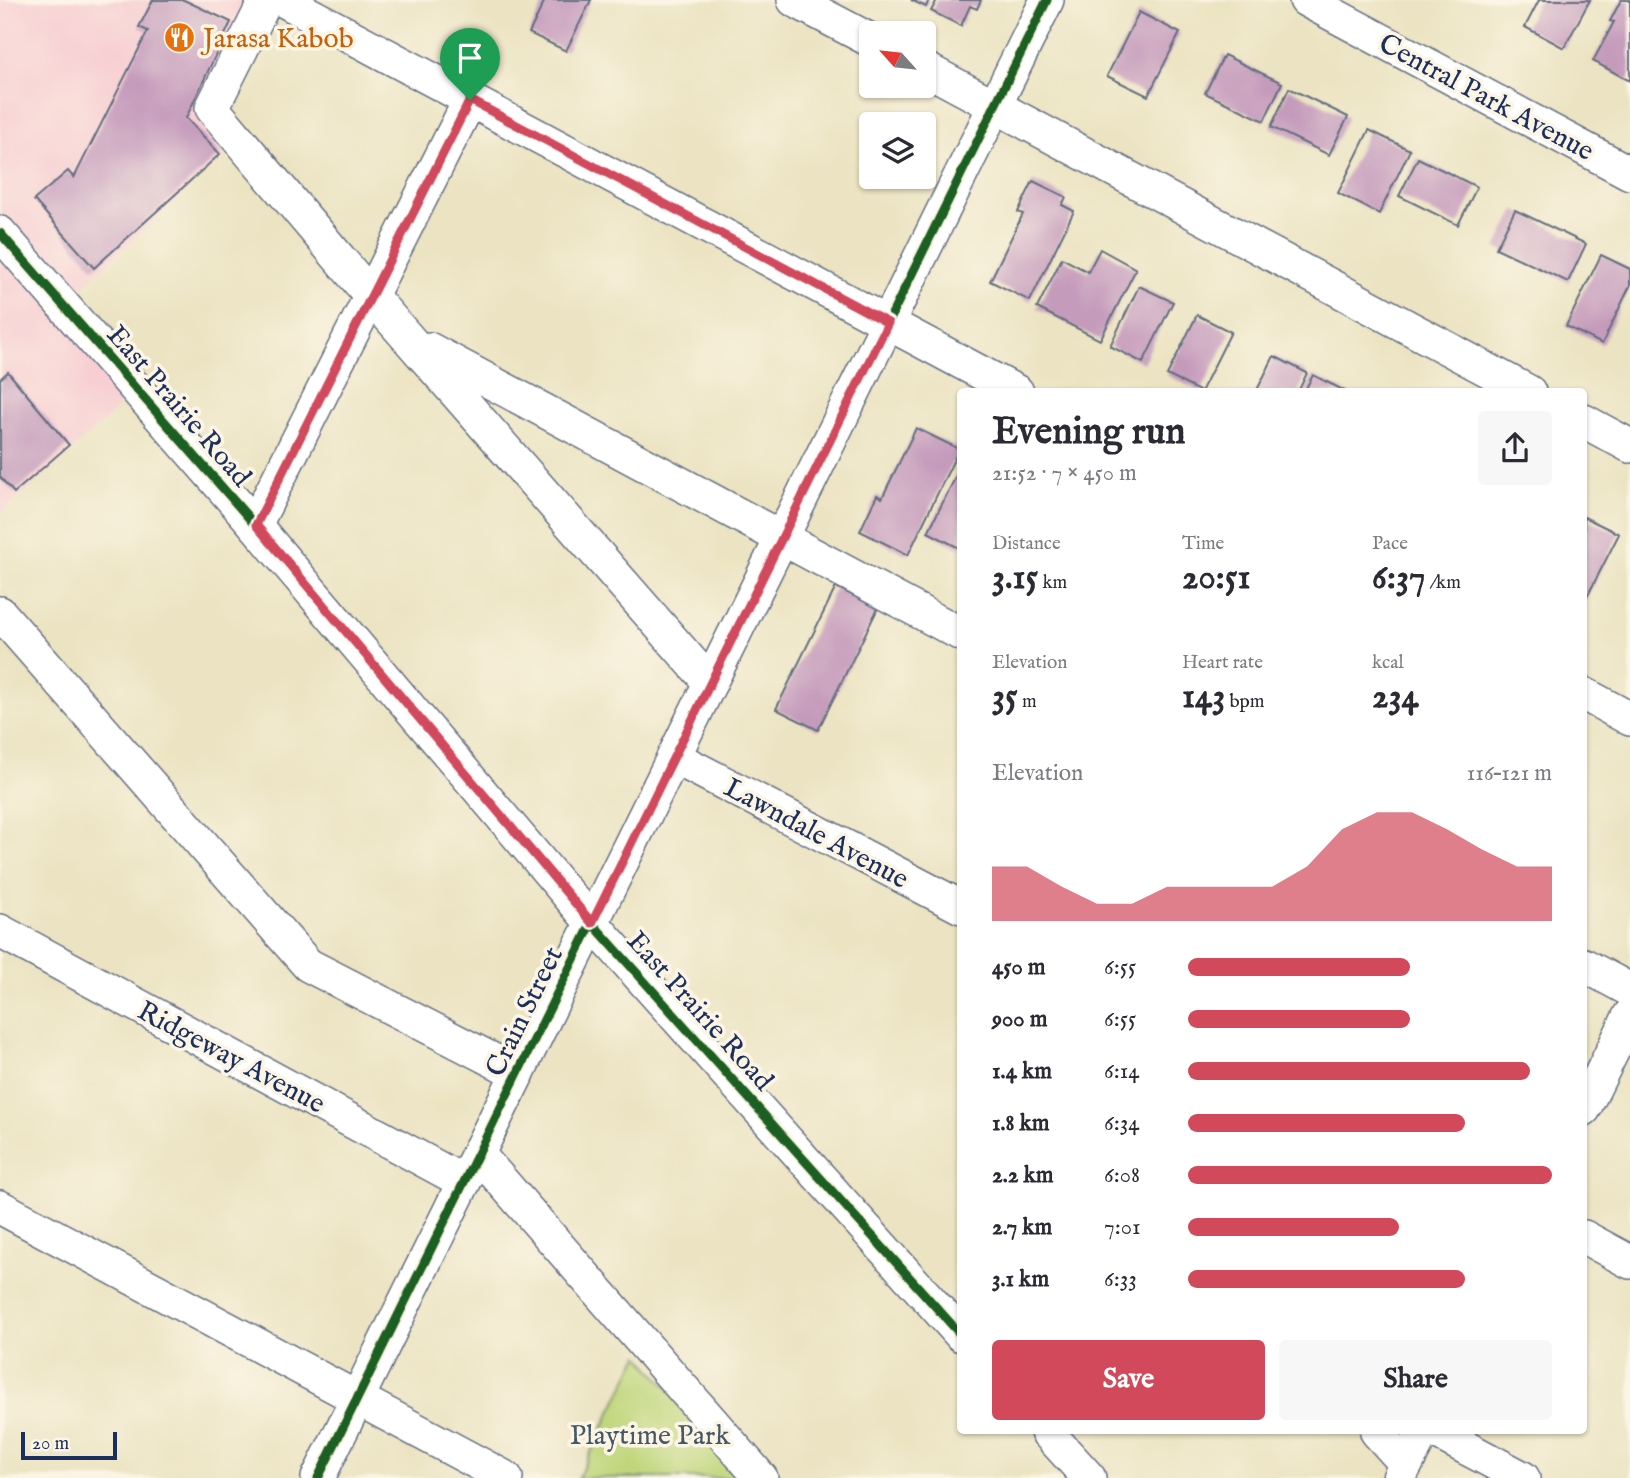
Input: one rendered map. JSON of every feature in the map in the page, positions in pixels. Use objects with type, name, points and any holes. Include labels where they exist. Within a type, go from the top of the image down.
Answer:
[{"type":"street","points":[[267,0],[212,108],[408,338],[710,683]]},
{"type":"street","points":[[283,0],[1010,388]]},
{"type":"street","points":[[794,0],[859,34]]},
{"type":"street","name":"Crain Street","points":[[318,1478],[1047,0]]},
{"type":"street","name":"Central Park Avenue","points":[[1307,0],[1630,173]]},
{"type":"street","points":[[936,74],[1522,388]]},
{"type":"street","points":[[256,525],[470,100]]},
{"type":"street","name":"East Prairie Road","points":[[0,233],[256,525],[592,923],[957,1331]]},
{"type":"street","points":[[408,338],[957,632]]},
{"type":"street","points":[[1587,423],[1630,446]]},
{"type":"street","points":[[0,613],[308,965],[518,1073]]},
{"type":"street","points":[[1587,696],[1630,719]]},
{"type":"street","name":"Lawndale Avenue","points":[[674,757],[957,905]]},
{"type":"street","name":"Ridgeway Avenue","points":[[0,931],[471,1168]]},
{"type":"street","points":[[1587,967],[1630,990]]},
{"type":"street","points":[[1587,1103],[1630,1015]]},
{"type":"street","points":[[471,1168],[761,1478]]},
{"type":"street","points":[[0,1207],[506,1478]]},
{"type":"street","points":[[1587,1239],[1630,1262]]},
{"type":"street","points":[[1049,1434],[1089,1478]]},
{"type":"street","points":[[1378,1434],[1403,1471],[1422,1434]]},
{"type":"street","points":[[1440,1434],[1523,1478]]},
{"type":"shaded area","points":[[0,0],[260,0],[208,107],[236,144],[79,289],[142,362],[115,411],[0,514]]},
{"type":"green space","name":"Playtime Park","points":[[639,1355],[747,1478],[578,1478]]},
{"type":"building","points":[[153,0],[184,0],[231,22],[186,118],[220,154],[94,268],[34,200],[68,171],[74,178],[148,31],[139,27]]},
{"type":"building","points":[[545,0],[591,0],[566,51],[529,33]]},
{"type":"building","points":[[911,0],[929,0],[926,7]]},
{"type":"building","points":[[937,0],[981,0],[977,9],[970,6],[961,26],[931,11]]},
{"type":"building","points":[[1539,0],[1590,0],[1564,48],[1525,27]]},
{"type":"building","points":[[1621,0],[1630,0],[1630,81],[1593,61],[1614,22],[1610,21]]},
{"type":"building","points":[[1139,12],[1180,33],[1148,96],[1107,76]]},
{"type":"building","points":[[1224,55],[1282,83],[1264,121],[1205,93]]},
{"type":"building","points":[[1289,88],[1348,117],[1329,155],[1271,127]]},
{"type":"building","points":[[1369,130],[1410,150],[1379,214],[1338,193]]},
{"type":"building","points":[[1418,158],[1477,187],[1458,225],[1399,196]]},
{"type":"building","points":[[1033,181],[1066,197],[1062,205],[1074,211],[1030,301],[990,281],[1023,214],[1018,212]]},
{"type":"building","points":[[1515,210],[1586,244],[1568,282],[1496,248]]},
{"type":"building","points":[[1100,249],[1136,269],[1100,340],[1037,308],[1062,258],[1088,272]]},
{"type":"building","points":[[1601,255],[1630,269],[1630,286],[1602,344],[1566,326]]},
{"type":"building","points":[[1139,286],[1173,302],[1143,363],[1110,346]]},
{"type":"building","points":[[1197,315],[1231,332],[1203,388],[1193,388],[1167,375]]},
{"type":"building","points":[[1274,356],[1307,373],[1300,388],[1258,388]]},
{"type":"building","points":[[8,372],[69,445],[14,493],[0,477],[0,379]]},
{"type":"building","points":[[1313,375],[1339,388],[1306,388]]},
{"type":"building","points":[[916,428],[957,448],[957,453],[908,555],[860,531],[877,495],[882,498]]},
{"type":"building","points":[[957,474],[957,547],[928,532]]},
{"type":"building","points":[[1587,518],[1619,534],[1587,597]]},
{"type":"building","points":[[836,587],[878,608],[818,730],[776,709]]},
{"type":"cycle path","points":[[318,1478],[1047,0]]},
{"type":"cycle path","points":[[0,233],[255,525],[592,923],[957,1331]]},
{"type":"place","name":"Jarasa Kabob","points":[[180,37]]},
{"type":"route","points":[[470,100],[888,323],[592,923],[256,525],[470,100]]}]
